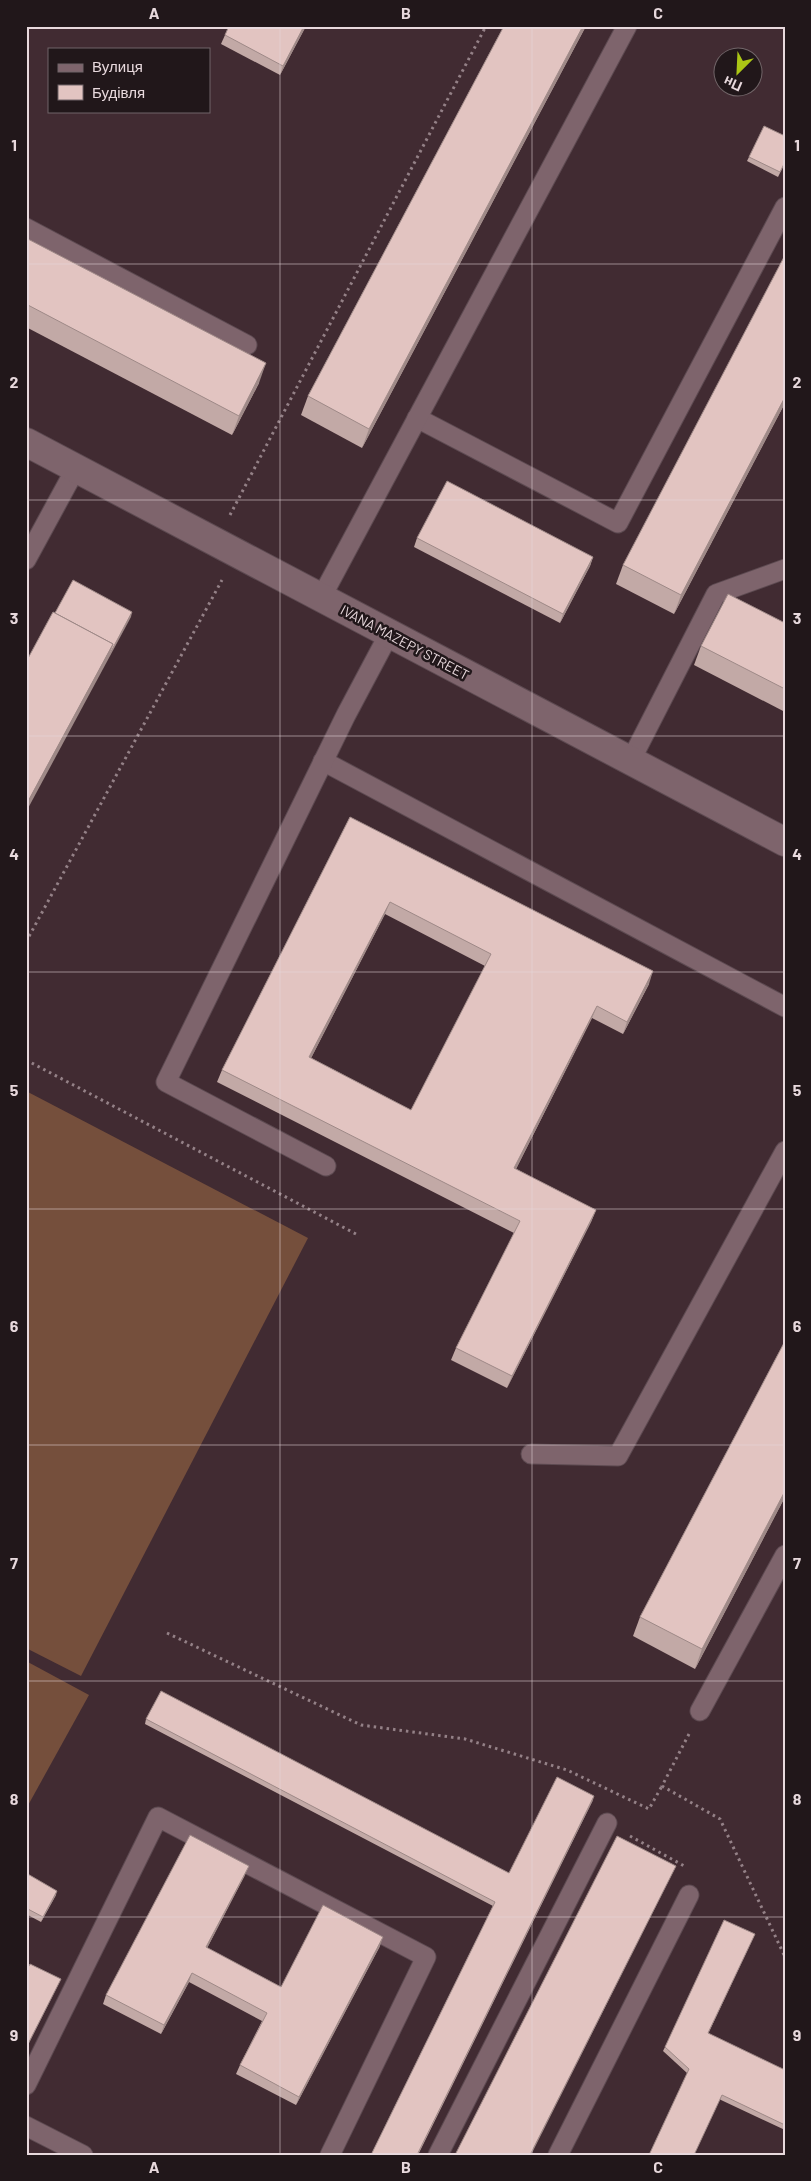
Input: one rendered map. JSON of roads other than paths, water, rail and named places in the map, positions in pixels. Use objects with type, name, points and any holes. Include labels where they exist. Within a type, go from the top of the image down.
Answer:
[{"type":"main road","name":"IVANA MAZEPY STREET","points":[[26,442],[785,842]]},
{"type":"lane","points":[[321,598],[627,26]]},
{"type":"lane","points":[[418,418],[618,523],[785,207]]},
{"type":"lane","points":[[26,228],[247,345]]},
{"type":"lane","points":[[26,560],[76,468]]},
{"type":"lane","points":[[631,760],[716,594],[785,569]]},
{"type":"lane","points":[[716,594],[734,603]]},
{"type":"lane","points":[[326,1166],[166,1082],[323,761],[389,634]]},
{"type":"lane","points":[[323,761],[785,1007]]},
{"type":"lane","points":[[531,1454],[618,1456],[785,1151]]},
{"type":"lane","points":[[700,1711],[785,1555]]},
{"type":"lane","points":[[26,2085],[158,1817],[426,1957],[330,2155]]},
{"type":"lane","points":[[438,2155],[607,1823]]},
{"type":"lane","points":[[558,2155],[689,1894]]},
{"type":"lane","points":[[26,2126],[83,2155]]}]
